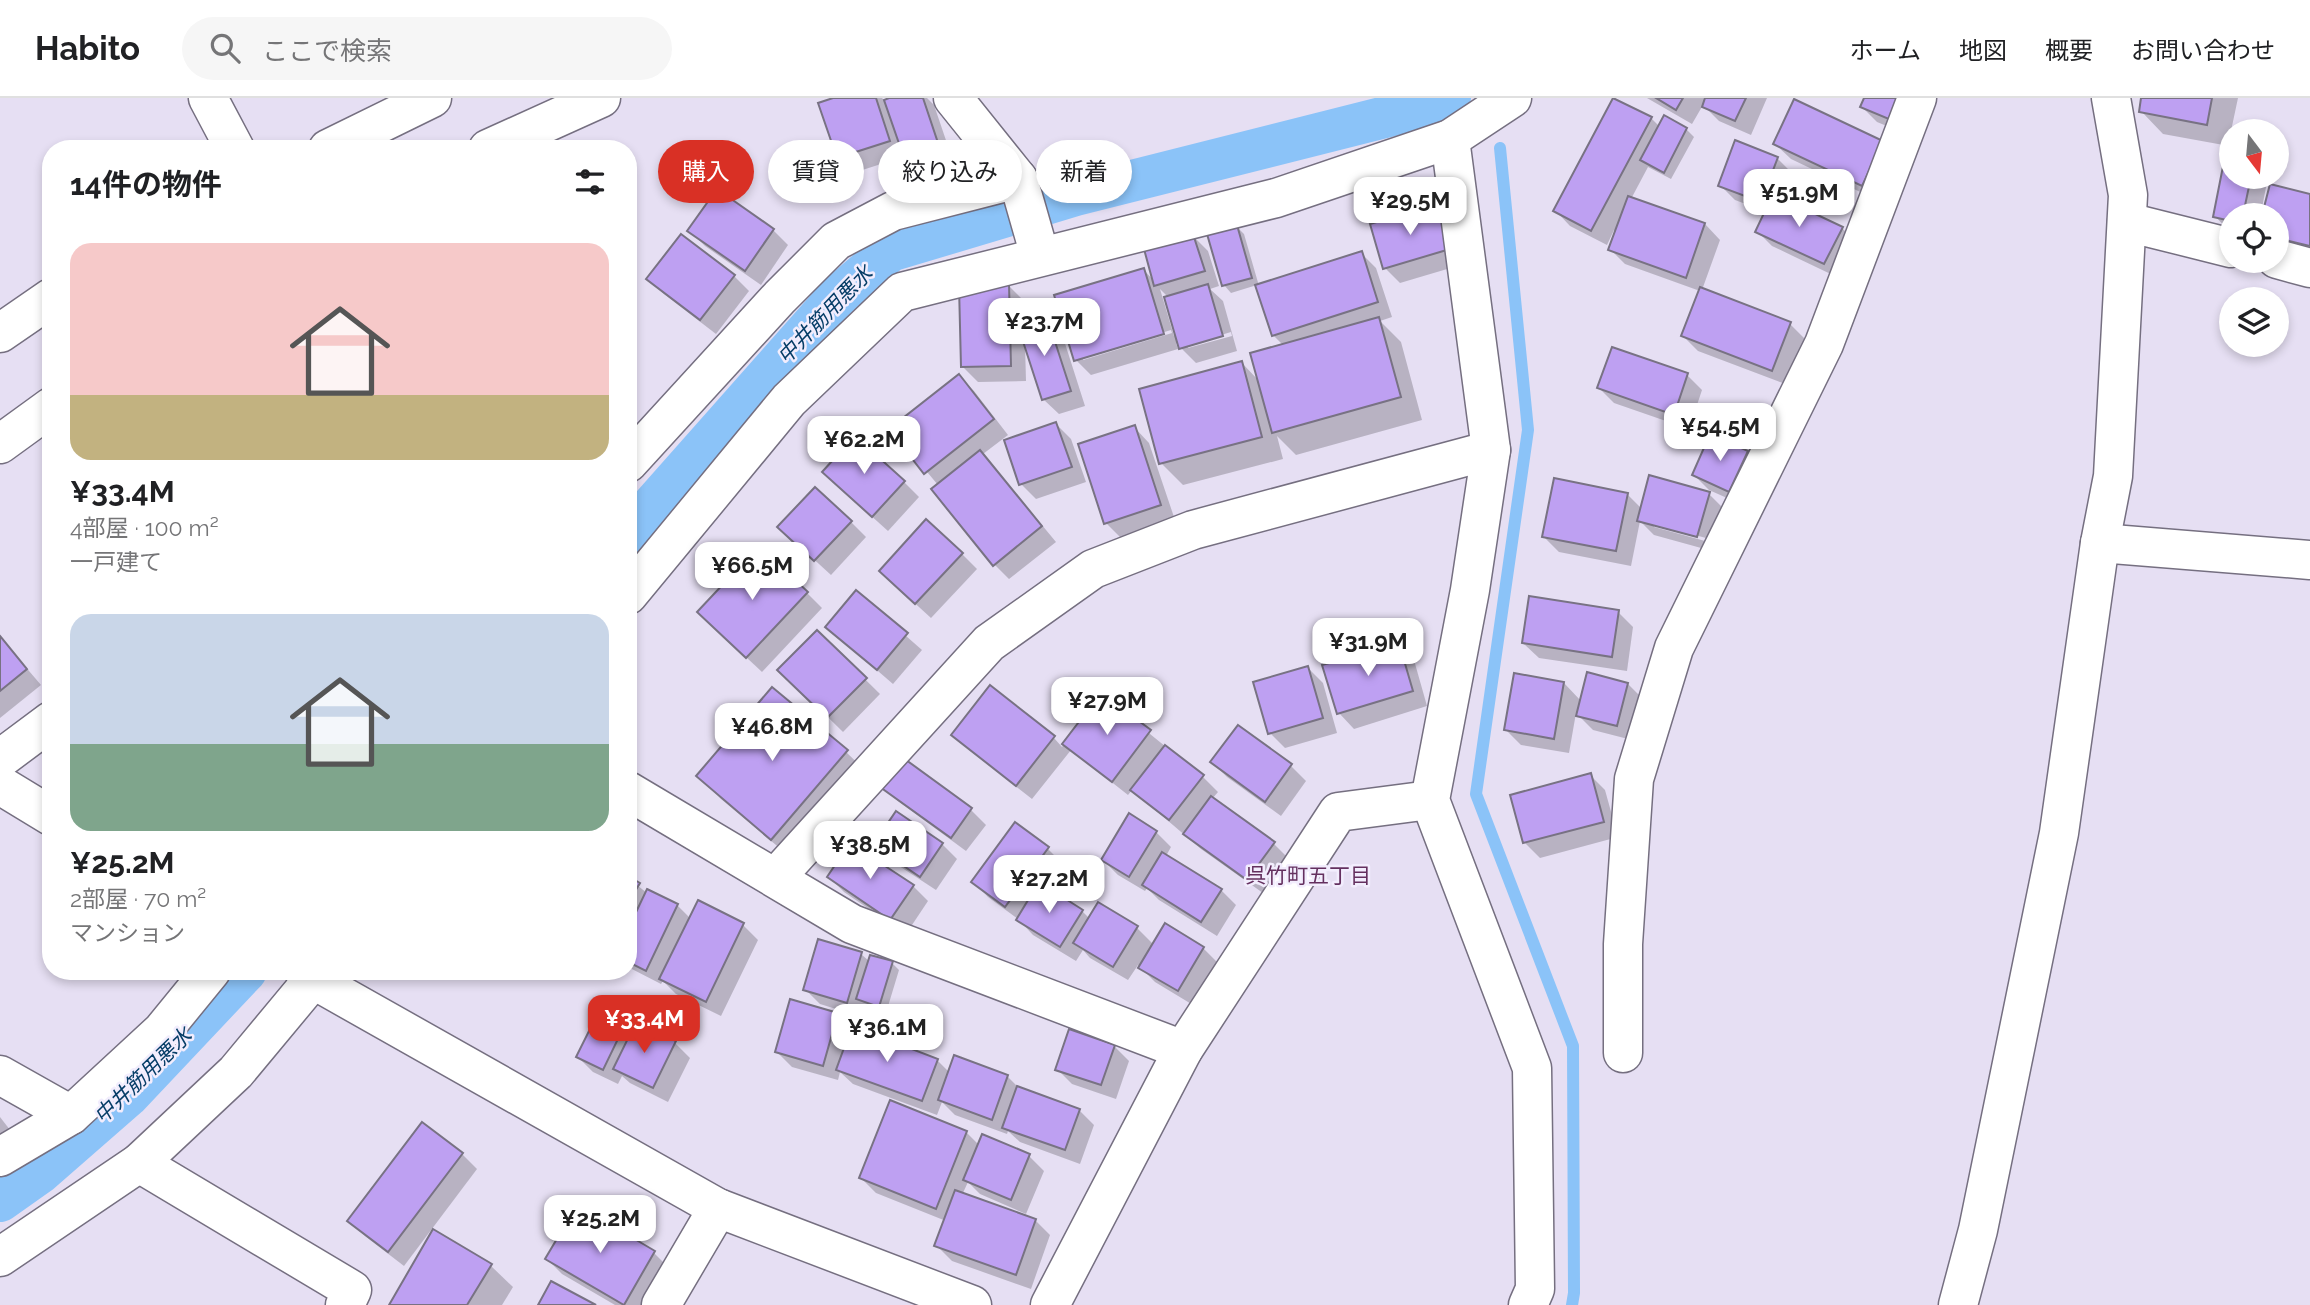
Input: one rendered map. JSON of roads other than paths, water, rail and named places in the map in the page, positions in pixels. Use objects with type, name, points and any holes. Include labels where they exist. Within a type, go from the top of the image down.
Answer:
[{"type":"main road","points":[[208,98],[230,140]]},
{"type":"main road","points":[[346,140],[432,98]]},
{"type":"main road","points":[[508,140],[601,98]]},
{"type":"main road","points":[[953,98],[987,140]]},
{"type":"main road","points":[[637,584],[789,400],[902,292],[1276,198],[1450,139],[1512,98]]},
{"type":"main road","points":[[1623,1053],[1623,944],[1634,779],[1674,648],[1824,344],[1917,98]]},
{"type":"main road","points":[[1958,1305],[1978,1230],[2059,833],[2100,543],[2113,477],[2128,195],[2111,98]]},
{"type":"main road","points":[[1450,139],[1491,450],[1471,590],[1430,800],[1532,1068],[1535,1289],[1528,1305]]},
{"type":"main road","points":[[1022,193],[1040,256]]},
{"type":"main road","points":[[637,453],[780,297],[836,241],[893,211],[924,203]]},
{"type":"main road","points":[[2127,222],[2219,245]]},
{"type":"main road","points":[[2289,262],[2310,268]]},
{"type":"main road","points":[[0,333],[42,304]]},
{"type":"main road","points":[[0,444],[42,414]]},
{"type":"main road","points":[[776,877],[989,643],[1093,569],[1193,530],[1491,450]]},
{"type":"main road","points":[[2100,543],[2310,560]]},
{"type":"main road","points":[[0,759],[42,728]]},
{"type":"main road","points":[[0,785],[42,811]]},
{"type":"main road","points":[[637,796],[852,924],[1183,1049]]},
{"type":"main road","points":[[1050,1305],[1183,1049],[1338,812],[1430,800]]},
{"type":"main road","points":[[0,1157],[71,1115],[163,1031],[204,980]]},
{"type":"main road","points":[[0,1257],[139,1163],[236,1072],[308,980]]},
{"type":"main road","points":[[323,980],[718,1208],[972,1305]]},
{"type":"main road","points":[[0,1075],[71,1115]]},
{"type":"main road","points":[[139,1163],[352,1290],[345,1305]]},
{"type":"main road","points":[[661,1305],[718,1208]]},
{"type":"waterway","name":"中井筋用悪水","points":[[637,523],[838,296],[890,251],[1076,195],[1429,106],[1450,98]]},
{"type":"waterway","points":[[1500,148],[1528,430],[1476,794],[1573,1046],[1572,1305]]},
{"type":"waterway","name":"中井筋用悪水","points":[[0,1201],[41,1172],[128,1096],[238,980]]},
{"type":"district","name":"呉竹町五丁目","points":[[1308,876]]}]
